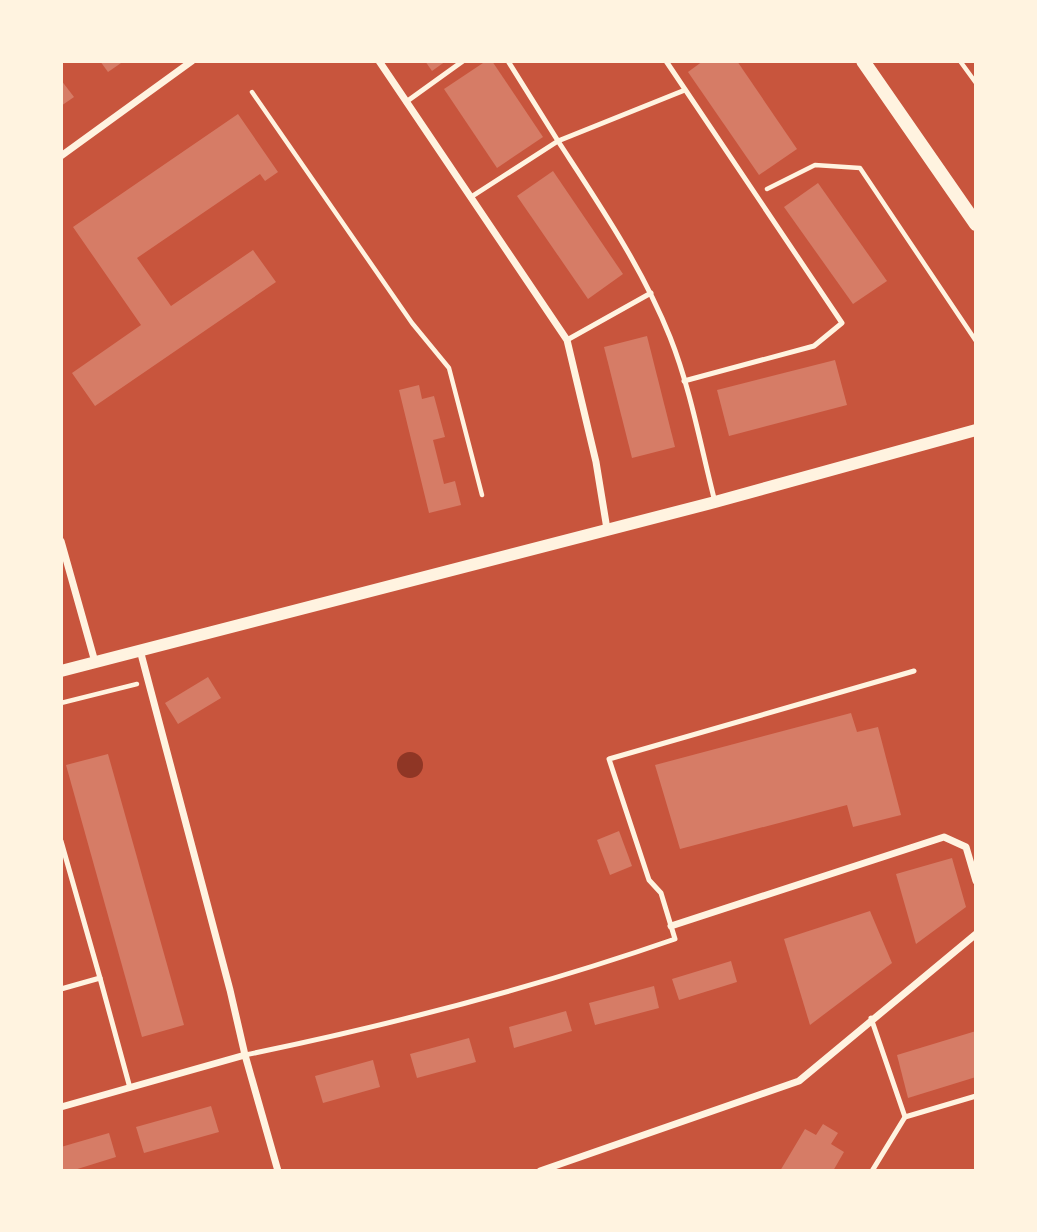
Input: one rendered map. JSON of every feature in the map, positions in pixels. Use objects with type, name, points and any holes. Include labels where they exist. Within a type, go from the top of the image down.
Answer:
[{"type":"main road","points":[[863,61],[976,223]]},
{"type":"street","points":[[61,156],[192,61]]},
{"type":"street","points":[[379,61],[567,340],[596,462],[607,529]]},
{"type":"street","points":[[61,671],[715,502],[976,430]]},
{"type":"street","points":[[61,541],[95,662]]},
{"type":"street","points":[[140,650],[245,1055],[278,1171]]},
{"type":"street","points":[[671,926],[944,837],[966,847],[976,881]]},
{"type":"street","points":[[540,1171],[799,1081],[976,934]]},
{"type":"street","points":[[61,1107],[245,1055]]},
{"type":"lane","points":[[406,102],[463,61]]},
{"type":"lane","points":[[508,61],[651,293],[671,339],[684,381],[715,502]]},
{"type":"lane","points":[[666,61],[842,323],[814,346],[684,381]]},
{"type":"lane","points":[[471,197],[558,141],[685,90]]},
{"type":"lane","points":[[567,340],[651,293]]},
{"type":"lane","points":[[245,1055],[421,1016],[577,973],[675,939],[661,893],[649,880],[609,759],[914,671]]},
{"type":"lane","points":[[61,841],[130,1089]]},
{"type":"lane","points":[[61,989],[100,978]]},
{"type":"lane","points":[[872,1018],[905,1117]]},
{"type":"lane","points":[[872,1171],[905,1117],[976,1096]]},
{"type":"path","points":[[960,61],[976,83]]},
{"type":"path","points":[[252,92],[412,323],[449,368],[482,495]]},
{"type":"path","points":[[756,194],[815,165],[860,168],[976,341]]},
{"type":"path","points":[[61,703],[148,681]]},
{"type":"shaded area","points":[[410,752],[419,756],[423,765],[419,774],[410,778],[401,774],[397,765],[401,756]]},
{"type":"building","points":[[100,61],[124,61],[108,72]]},
{"type":"building","points":[[425,61],[446,61],[432,71]]},
{"type":"building","points":[[486,61],[492,61],[543,137],[497,168],[444,89]]},
{"type":"building","points":[[703,61],[737,61],[797,149],[759,175],[688,72]]},
{"type":"building","points":[[61,80],[74,97],[61,106]]},
{"type":"building","points":[[238,114],[278,172],[265,181],[260,174],[137,258],[171,306],[253,250],[276,282],[95,406],[72,373],[141,325],[73,227]]},
{"type":"building","points":[[553,171],[623,274],[588,299],[517,196]]},
{"type":"building","points":[[818,183],[887,281],[853,304],[784,207]]},
{"type":"building","points":[[647,336],[675,447],[632,458],[604,347]]},
{"type":"building","points":[[835,360],[847,405],[729,436],[717,390]]},
{"type":"building","points":[[419,385],[422,399],[434,396],[445,437],[433,440],[444,484],[455,481],[461,505],[429,513],[399,390]]},
{"type":"building","points":[[208,677],[221,698],[178,724],[165,703]]},
{"type":"building","points":[[851,713],[857,732],[878,727],[901,815],[853,827],[847,805],[680,849],[655,765]]},
{"type":"building","points":[[108,754],[184,1025],[142,1037],[66,765]]},
{"type":"building","points":[[619,831],[632,866],[610,875],[597,840]]},
{"type":"building","points":[[952,858],[966,907],[916,944],[896,874]]},
{"type":"building","points":[[870,911],[892,963],[810,1025],[784,939]]},
{"type":"building","points":[[731,961],[737,982],[679,1000],[672,979]]},
{"type":"building","points":[[654,986],[659,1008],[595,1025],[589,1003]]},
{"type":"building","points":[[566,1011],[572,1031],[514,1048],[509,1027]]},
{"type":"building","points":[[976,1031],[976,1077],[908,1098],[897,1055]]},
{"type":"building","points":[[469,1038],[476,1062],[417,1078],[410,1054]]},
{"type":"building","points":[[373,1060],[380,1087],[323,1103],[315,1076]]},
{"type":"building","points":[[211,1106],[219,1132],[144,1153],[136,1127]]},
{"type":"building","points":[[823,1124],[838,1133],[831,1144],[844,1152],[833,1171],[780,1171],[805,1129],[816,1135]]},
{"type":"building","points":[[109,1133],[116,1157],[71,1171],[61,1171],[61,1147]]}]
